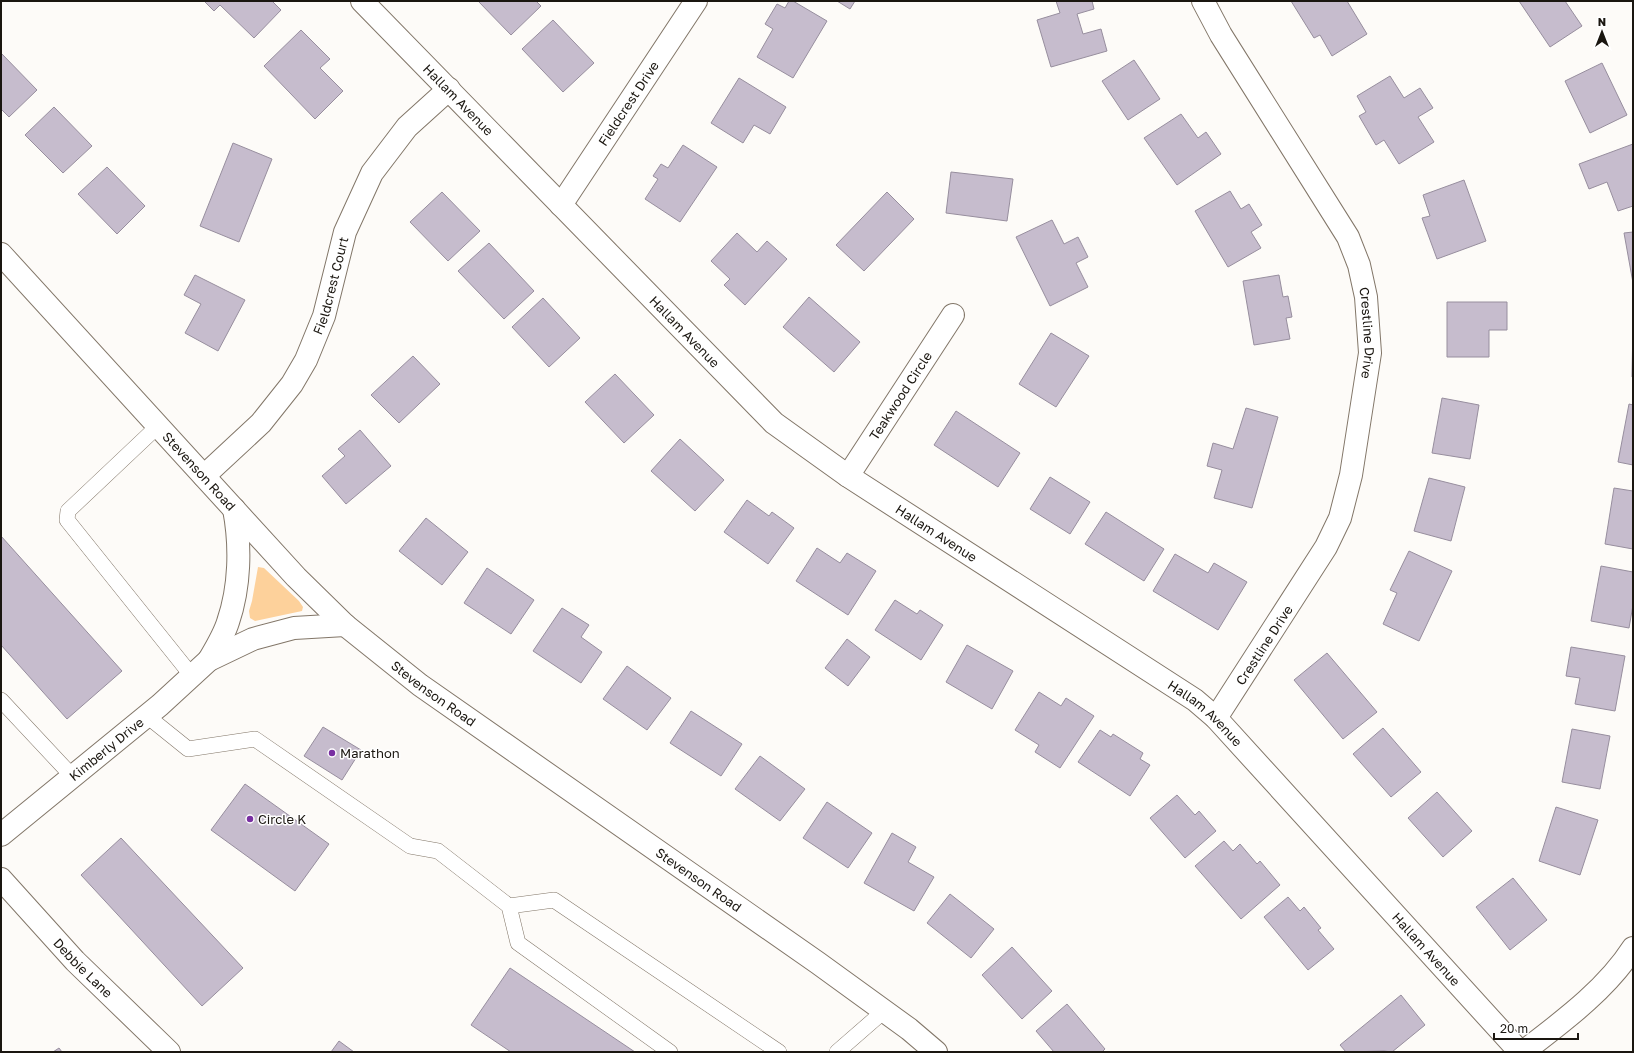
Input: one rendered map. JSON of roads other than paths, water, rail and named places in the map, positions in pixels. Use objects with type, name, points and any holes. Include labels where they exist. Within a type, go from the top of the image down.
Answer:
[{"type":"street","name":"Hallam Avenue","points":[[362,1],[774,423],[848,476],[1195,700],[1216,718],[1521,1052]]},
{"type":"street","name":"Fieldcrest Drive","points":[[561,205],[696,1]]},
{"type":"street","name":"Crestline Drive","points":[[1203,1],[1222,35],[1348,237],[1359,265],[1366,297],[1370,352],[1351,475],[1340,518],[1326,547],[1216,718]]},
{"type":"street","name":"Fieldcrest Court","points":[[204,476],[261,422],[292,384],[306,360],[324,316],[345,232],[372,172],[407,127],[449,89]]},
{"type":"street","name":"Stevenson Road","points":[[1,254],[296,577],[345,625],[420,685],[884,1011],[936,1052]]},
{"type":"street","name":"Teakwood Circle","points":[[848,476],[953,315]]},
{"type":"street","name":"Kimberly Drive","points":[[209,660],[228,622],[234,600],[238,555],[238,526],[234,509]]},
{"type":"street","name":"Kimberly Drive","points":[[1,835],[147,716],[209,660],[253,639],[294,628],[345,625]]},
{"type":"street","name":"Debbie Lane","points":[[1,879],[75,961],[169,1052]]},
{"type":"street","points":[[1521,1052],[1570,1015],[1603,984],[1633,948]]},
{"type":"lane","points":[[158,426],[68,511],[67,520],[192,676]]},
{"type":"lane","points":[[1,700],[72,776]]},
{"type":"lane","points":[[147,716],[188,749],[255,739],[410,846],[438,851],[509,906],[518,943],[670,1052]]},
{"type":"lane","points":[[509,906],[554,900],[779,1052]]},
{"type":"lane","points":[[837,1052],[884,1011]]},
{"type":"place","name":"Marathon","points":[[332,753]]},
{"type":"place","name":"Circle K","points":[[250,819]]}]
